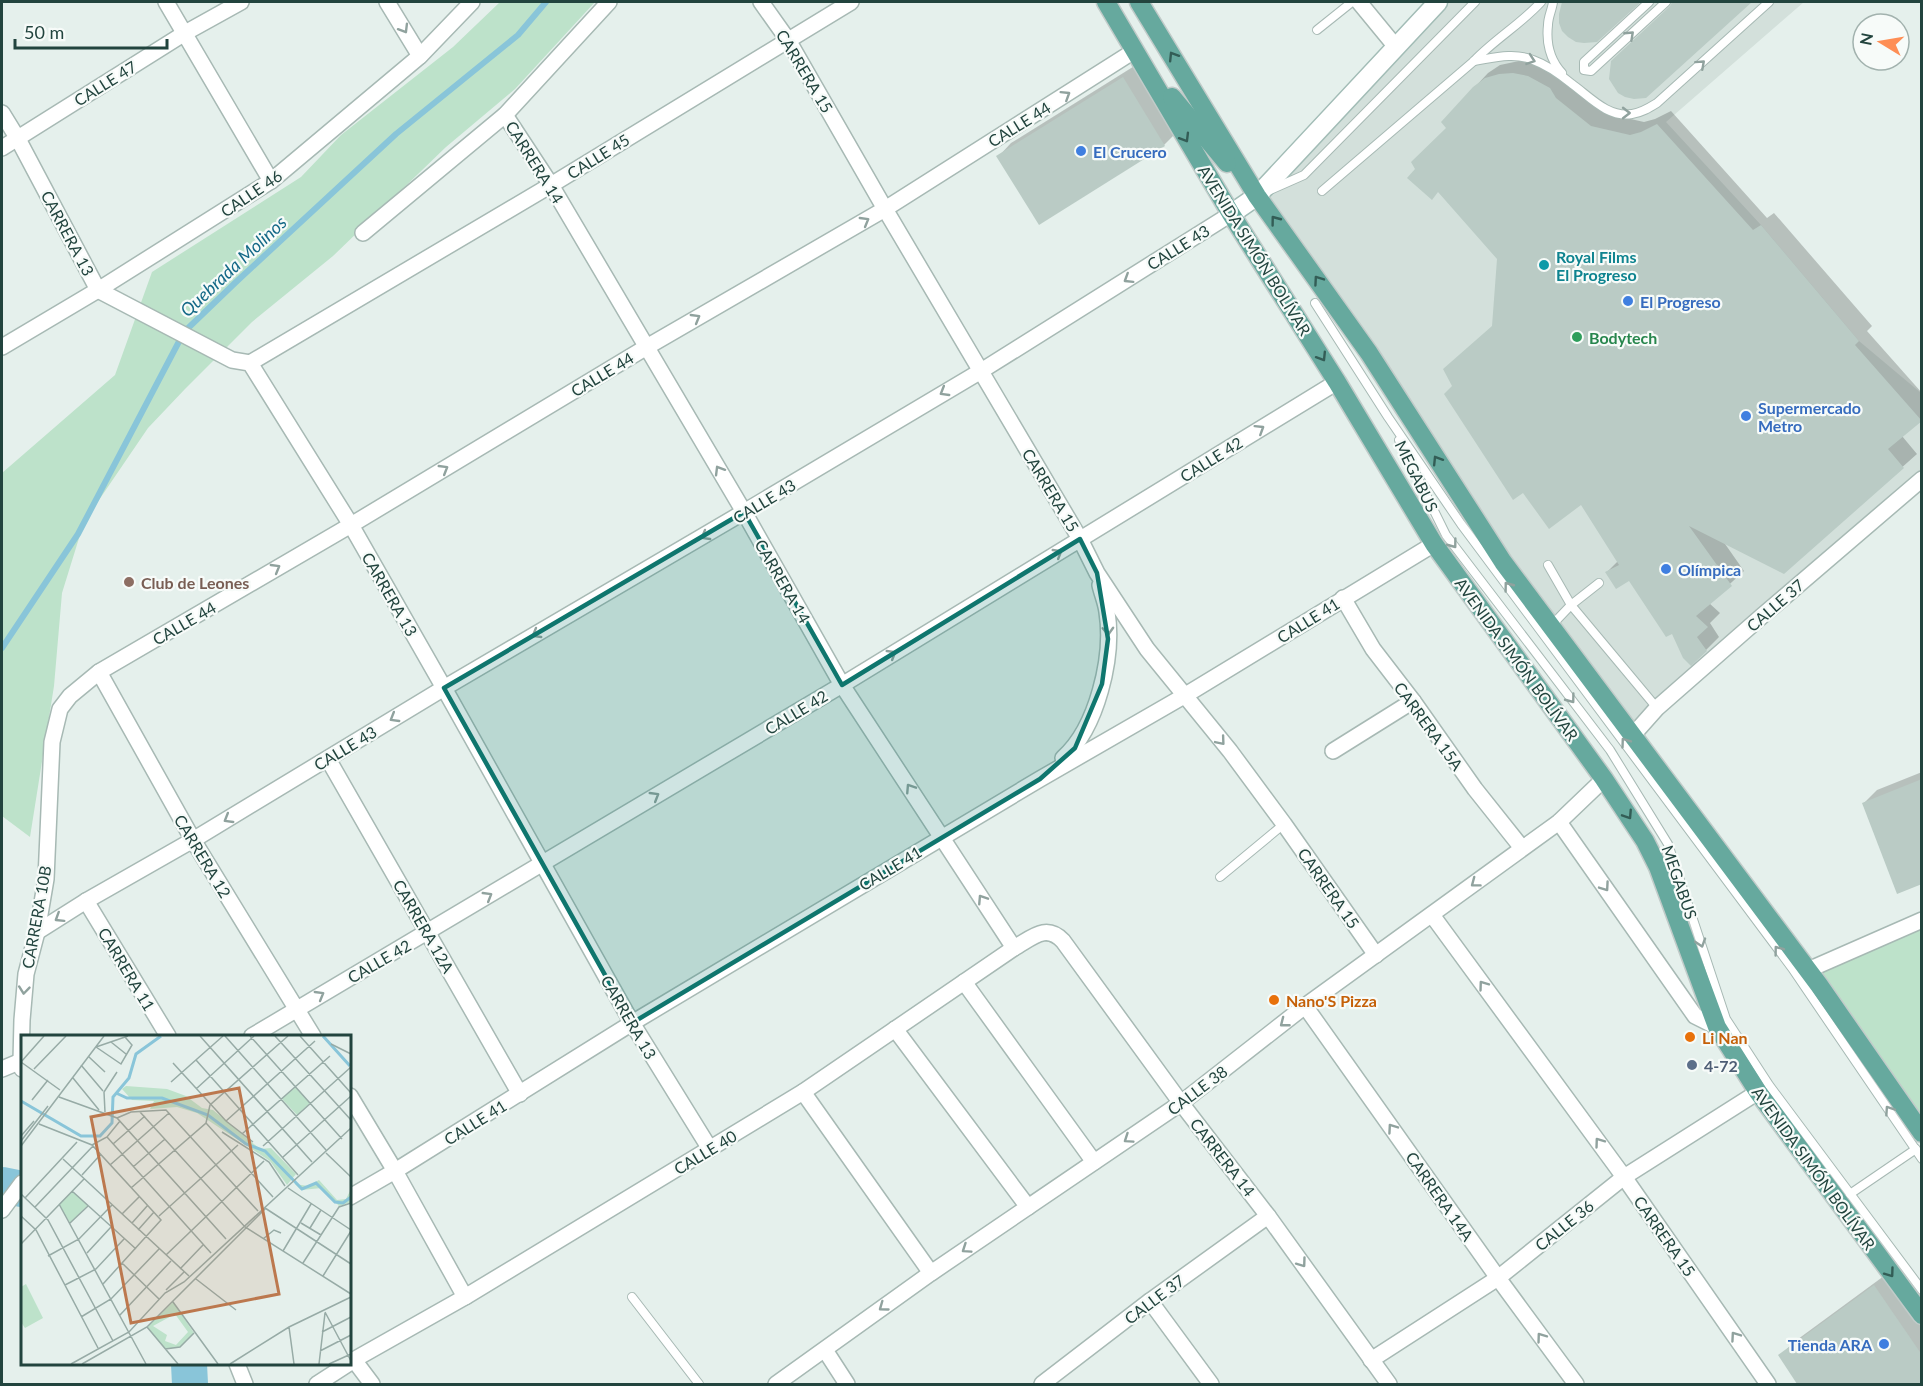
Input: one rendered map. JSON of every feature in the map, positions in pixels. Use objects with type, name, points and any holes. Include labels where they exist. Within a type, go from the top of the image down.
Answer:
[{"type":"main road","name":"AVENIDA SIMÓN BOLÍVAR","points":[[1106,2],[1231,214],[1337,382],[1434,544],[1604,779],[1645,841],[1658,867],[1717,1027],[1758,1092],[1922,1315]]},
{"type":"main road","name":"AVENIDA SIMÓN BOLÍVAR","points":[[1139,2],[1257,196],[1369,353],[1503,562],[1808,970],[1919,1141]]},
{"type":"main road","points":[[1134,51],[1240,179],[1257,196]]},
{"type":"street","points":[[166,2],[271,182]]},
{"type":"street","name":"CALLE 47","points":[[2,148],[185,33],[241,2]]},
{"type":"street","points":[[387,2],[420,56]]},
{"type":"street","name":"CALLE 46","points":[[2,347],[271,182],[420,56],[472,2]]},
{"type":"street","points":[[363,233],[505,115],[609,2]]},
{"type":"street","name":"CARRERA 15","points":[[761,2],[788,40],[1080,540],[1097,573],[1148,649],[1230,751],[1376,955]]},
{"type":"street","name":"CALLE 45","points":[[250,363],[551,185],[851,2]]},
{"type":"street","points":[[1359,2],[1396,47]]},
{"type":"street","name":"CALLE 43","points":[[36,932],[981,371],[1231,214],[1257,196],[1438,2]]},
{"type":"street","name":"CALLE 44","points":[[69,696],[99,672],[351,525],[645,348],[885,209],[1134,51]]},
{"type":"street","name":"CARRERA 13","points":[[2,113],[98,290],[232,360],[250,363],[351,525],[632,1023],[710,1149]]},
{"type":"street","name":"CARRERA 14","points":[[505,115],[551,185],[645,348],[744,512],[842,684],[1014,948]]},
{"type":"street","name":"CALLE 42","points":[[254,1035],[842,684],[1337,382]]},
{"type":"street","name":"CALLE 37","points":[[1633,735],[1657,708],[1922,479]]},
{"type":"street","name":"CALLE 41","points":[[351,1196],[632,1023],[942,837],[1184,696],[1434,544]]},
{"type":"street","points":[[1040,779],[1075,748],[1089,721],[1102,684],[1108,639],[1107,612],[1097,573]]},
{"type":"street","name":"CARRERA 15A","points":[[1343,598],[1373,649],[1413,701],[1474,789],[1522,848]]},
{"type":"street","name":"CARRERA 12","points":[[99,672],[193,840],[312,1035]]},
{"type":"street","name":"CARRERA 10B","points":[[21,1035],[26,975],[46,879],[52,742],[60,709],[69,696]]},
{"type":"street","points":[[1333,751],[1413,701]]},
{"type":"street","name":"CARRERA 12A","points":[[328,759],[520,1094]]},
{"type":"street","name":"CALLE 38","points":[[776,1384],[931,1273],[1181,1103],[1305,1006],[1559,822],[1604,779]]},
{"type":"street","points":[[1559,822],[1695,1016],[1717,1027]]},
{"type":"street","name":"CARRERA 11","points":[[86,901],[167,1035]]},
{"type":"street","name":"CARRERA 15","points":[[1432,915],[1624,1177],[1768,1384]]},
{"type":"street","points":[[1808,970],[1922,920]]},
{"type":"street","name":"CARRERA 14","points":[[1053,932],[1064,941],[1181,1103],[1268,1216],[1389,1384]]},
{"type":"street","name":"CALLE 40","points":[[351,1361],[465,1297],[803,1092],[1014,948],[1037,934],[1053,932]]},
{"type":"street","points":[[964,982],[1094,1162]]},
{"type":"street","name":"CARRERA 14A","points":[[1305,1006],[1576,1384]]},
{"type":"street","points":[[895,1029],[1028,1207]]},
{"type":"street","points":[[2,1068],[21,1065]]},
{"type":"street","points":[[803,1092],[931,1273]]},
{"type":"street","name":"CALLE 36","points":[[1371,1360],[1498,1278],[1624,1177],[1758,1092]]},
{"type":"street","points":[[351,1098],[465,1297]]},
{"type":"street","points":[[2,1210],[21,1184]]},
{"type":"street","name":"CALLE 37","points":[[1042,1384],[1150,1301],[1268,1216]]},
{"type":"street","points":[[1150,1301],[1211,1384]]},
{"type":"street","points":[[825,1350],[847,1384]]},
{"type":"street","points":[[351,1363],[372,1384]]},
{"type":"street","points":[[237,1365],[244,1384]]},
{"type":"street","name":"CALLE 40","points":[[316,1384],[345,1365]]},
{"type":"lane","points":[[1317,30],[1352,2]]},
{"type":"lane","points":[[1257,196],[1304,174],[1475,2]]},
{"type":"lane","points":[[1322,191],[1474,61],[1486,48],[1530,14],[1541,2]]},
{"type":"lane","points":[[1553,2],[1547,40],[1551,56],[1559,70],[1600,107],[1621,115],[1642,112],[1657,103],[1769,2]]},
{"type":"lane","points":[[1649,2],[1584,62],[1584,70],[1591,71],[1666,2]]},
{"type":"lane","points":[[1474,61],[1514,56],[1532,59],[1570,82]]},
{"type":"lane","name":"MEGABUS","points":[[1316,303],[1388,417],[1461,524],[1919,1141],[1922,1159]]},
{"type":"lane","name":"MEGABUS","points":[[1388,417],[1446,535],[1610,750],[1668,844],[1726,1019],[1769,1085],[1922,1290]]},
{"type":"lane","points":[[1548,565],[1571,605],[1657,708]]},
{"type":"lane","points":[[1550,626],[1571,605],[1599,583]]},
{"type":"lane","points":[[1220,877],[1284,824]]},
{"type":"lane","points":[[1850,1194],[1919,1141]]},
{"type":"lane","points":[[632,1297],[699,1384]]},
{"type":"highlighted area","points":[[744,512],[842,685],[1080,539],[1097,573],[1108,639],[1102,684],[1075,748],[1040,779],[632,1023],[444,688]]},
{"type":"shaded area","points":[[1438,2],[1804,2],[1666,122],[1761,225],[1859,341],[1921,393],[1921,479],[1633,735],[1257,196]]},
{"type":"green space","points":[[500,2],[595,2],[515,89],[446,147],[333,256],[252,322],[185,389],[148,428],[84,522],[62,593],[54,686],[30,837],[2,816],[2,473],[115,375],[152,272],[301,177],[341,135],[453,47]]},
{"type":"green space","points":[[1921,920],[1921,1133],[1808,970]]},
{"type":"building","points":[[1562,2],[1641,2],[1597,42],[1584,43],[1576,42],[1562,31],[1559,14]]},
{"type":"building","points":[[1672,2],[1752,2],[1646,98],[1625,97],[1618,93],[1609,79],[1611,61]]},
{"type":"building","points":[[1513,73],[1528,76],[1550,88],[1556,98],[1591,126],[1630,135],[1657,124],[1753,230],[1761,225],[1859,341],[1855,345],[1922,421],[1888,449],[1904,468],[1784,574],[1689,526],[1732,586],[1696,616],[1708,627],[1697,637],[1707,651],[1691,666],[1683,658],[1672,634],[1666,637],[1629,581],[1616,589],[1605,572],[1619,565],[1581,505],[1549,529],[1523,493],[1513,500],[1444,394],[1452,386],[1443,369],[1492,326],[1497,259],[1438,192],[1432,200],[1407,178],[1415,169],[1411,162],[1446,128],[1441,122],[1473,87],[1485,78]]},
{"type":"building","name":"El Crucero","points":[[1123,77],[1165,146],[1039,225],[996,156]]},
{"type":"building","points":[[1922,779],[1922,884],[1897,894],[1862,803]]},
{"type":"building","points":[[1874,1285],[1922,1355],[1922,1384],[1797,1384],[1778,1355]]},
{"type":"waterway","name":"Quebrada Molinos","points":[[2,648],[78,534],[184,332],[396,134],[518,35],[546,2]]},
{"type":"waterway","points":[[2,1185],[21,1189]]},
{"type":"waterway","points":[[189,1365],[190,1384]]},
{"type":"place","name":"El Crucero","points":[[1081,151]]},
{"type":"place","name":"Royal Films El Progreso","points":[[1544,265]]},
{"type":"place","name":"El Progreso","points":[[1628,301]]},
{"type":"place","name":"Bodytech","points":[[1577,337]]},
{"type":"place","name":"Supermercado Metro","points":[[1746,416]]},
{"type":"place","name":"Olímpica","points":[[1666,569]]},
{"type":"place","name":"Club de Leones","points":[[129,582]]},
{"type":"place","name":"Nano'S Pizza","points":[[1274,1000]]},
{"type":"place","name":"Li Nan","points":[[1690,1037]]},
{"type":"place","name":"4-72","points":[[1692,1065]]},
{"type":"place","name":"Tienda ARA","points":[[1884,1344]]}]
